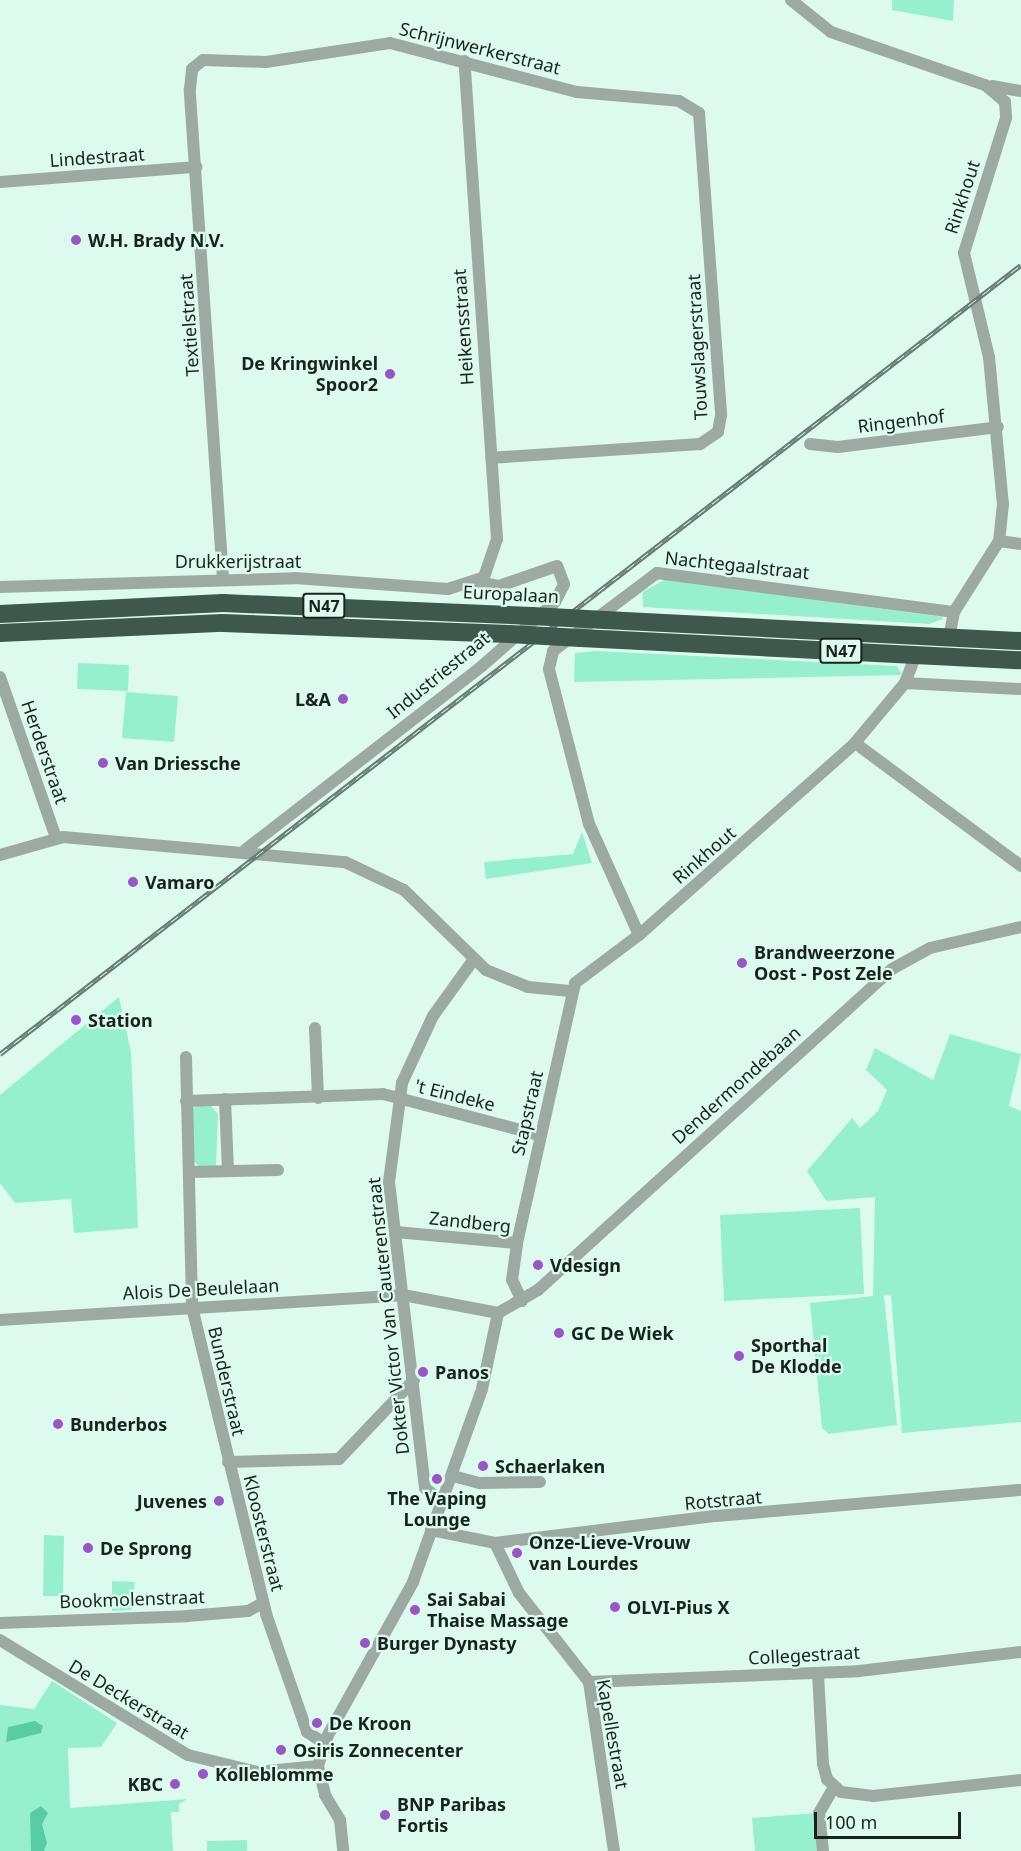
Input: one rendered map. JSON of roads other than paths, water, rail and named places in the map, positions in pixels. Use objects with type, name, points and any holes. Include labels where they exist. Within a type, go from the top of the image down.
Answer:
[{"type":"highway","name":"Europalaan","points":[[0,614],[224,603],[1021,641]]},
{"type":"highway","name":"N47","points":[[0,633],[223,623],[509,634],[1021,660]]},
{"type":"street","name":"Rinkhout","points":[[791,0],[831,32],[1000,92],[1006,118],[964,253],[985,329],[998,427],[999,541]]},
{"type":"street","name":"Schrijnwerkerstraat","points":[[192,69],[209,57],[266,62],[390,43],[577,92],[692,106]]},
{"type":"street","name":"Heikensstraat","points":[[464,61],[496,546],[491,567],[476,582]]},
{"type":"street","name":"Textielstraat","points":[[192,69],[196,167],[223,579]]},
{"type":"street","points":[[985,85],[1021,91]]},
{"type":"street","name":"Touwslagerstraat","points":[[491,458],[700,444],[718,432],[722,415],[702,120],[692,106]]},
{"type":"street","name":"Lindestraat","points":[[0,182],[196,167]]},
{"type":"street","name":"Ringenhof","points":[[810,444],[838,447],[998,427]]},
{"type":"street","points":[[949,637],[954,612],[999,541],[1021,544]]},
{"type":"street","name":"Industriestraat","points":[[245,850],[482,666],[555,602],[564,585],[557,566],[499,586],[476,582]]},
{"type":"street","name":"Nachtegaalstraat","points":[[639,935],[589,824],[549,669],[553,651],[657,573],[954,612]]},
{"type":"street","name":"Drukkerijstraat","points":[[0,587],[223,579],[448,589],[476,582]]},
{"type":"street","name":"Rinkhout","points":[[570,991],[639,935],[855,743],[905,683],[916,655]]},
{"type":"street","name":"Herderstraat","points":[[0,677],[56,838]]},
{"type":"street","points":[[905,683],[1021,689]]},
{"type":"street","points":[[855,743],[1021,866]]},
{"type":"street","points":[[0,855],[56,838],[245,850],[365,868],[405,890],[474,959],[513,983],[570,991]]},
{"type":"street","name":"Dendermondebaan","points":[[498,1313],[522,1301],[892,969],[930,948],[1021,927]]},
{"type":"street","name":"Dokter Victor Van Cauterenstraat","points":[[442,1501],[425,1488],[389,1182],[398,1098],[433,1016],[474,959]]},
{"type":"street","name":"Stapstraat","points":[[517,1243],[570,991]]},
{"type":"street","points":[[315,1028],[318,1098]]},
{"type":"street","name":"Bunderstraat","points":[[186,1057],[192,1307],[228,1462]]},
{"type":"street","name":"'t Eindeke","points":[[186,1101],[285,1097],[398,1098],[539,1135]]},
{"type":"street","points":[[225,1099],[228,1170]]},
{"type":"street","points":[[189,1172],[278,1170]]},
{"type":"street","name":"Zandberg","points":[[396,1232],[517,1243],[512,1280],[522,1301]]},
{"type":"street","points":[[343,1851],[340,1820],[325,1795],[318,1766],[324,1743],[403,1602],[453,1476],[482,1389],[498,1313],[403,1295]]},
{"type":"street","name":"Alois De Beulelaan","points":[[0,1320],[403,1295]]},
{"type":"street","name":"Kloosterstraat","points":[[324,1743],[307,1732],[263,1603],[228,1462],[339,1459],[414,1380]]},
{"type":"street","points":[[453,1476],[480,1483],[540,1482]]},
{"type":"street","name":"Rotstraat","points":[[431,1530],[495,1544],[705,1517],[1021,1490]]},
{"type":"street","name":"Kapellestraat","points":[[495,1544],[519,1593],[589,1682],[614,1851]]},
{"type":"street","name":"Bookmolenstraat","points":[[0,1623],[188,1616],[248,1611],[263,1603]]},
{"type":"street","name":"De Deckerstraat","points":[[0,1640],[188,1755],[258,1772],[318,1766]]},
{"type":"street","name":"Collegestraat","points":[[589,1682],[818,1674],[1021,1652]]},
{"type":"street","points":[[818,1674],[823,1764],[834,1787],[848,1795],[873,1796],[1021,1780]]},
{"type":"street","points":[[823,1851],[819,1813],[834,1787]]},
{"type":"railway","points":[[0,1054],[1021,265]]},
{"type":"place","name":"W.H. Brady N.V.","points":[[76,240]]},
{"type":"place","name":"De Kringwinkel Spoor2","points":[[390,374]]},
{"type":"place","name":"L&A","points":[[343,699]]},
{"type":"place","name":"Van Driessche","points":[[103,763]]},
{"type":"place","name":"Vamaro","points":[[133,882]]},
{"type":"place","name":"Brandweerzone Oost - Post Zele","points":[[742,963]]},
{"type":"place","name":"Station","points":[[76,1020]]},
{"type":"place","name":"Vdesign","points":[[538,1265]]},
{"type":"place","name":"GC De Wiek","points":[[559,1333]]},
{"type":"place","name":"Sporthal De Klodde","points":[[739,1356]]},
{"type":"place","name":"Panos","points":[[423,1372]]},
{"type":"place","name":"Bunderbos","points":[[58,1424]]},
{"type":"place","name":"Schaerlaken","points":[[483,1466]]},
{"type":"place","name":"The Vaping Lounge","points":[[437,1479]]},
{"type":"place","name":"Juvenes","points":[[219,1501]]},
{"type":"place","name":"De Sprong","points":[[88,1548]]},
{"type":"place","name":"Onze-Lieve-Vrouw van Lourdes","points":[[517,1553]]},
{"type":"place","name":"OLVI-Pius X","points":[[615,1607]]},
{"type":"place","name":"Sai Sabai Thaise Massage","points":[[415,1610]]},
{"type":"place","name":"Burger Dynasty","points":[[365,1643]]},
{"type":"place","name":"De Kroon","points":[[317,1723]]},
{"type":"place","name":"Osiris Zonnecenter","points":[[281,1750]]},
{"type":"place","name":"Kolleblomme","points":[[203,1774]]},
{"type":"place","name":"KBC","points":[[175,1784]]},
{"type":"place","name":"BNP Paribas Fortis","points":[[385,1815]]}]
